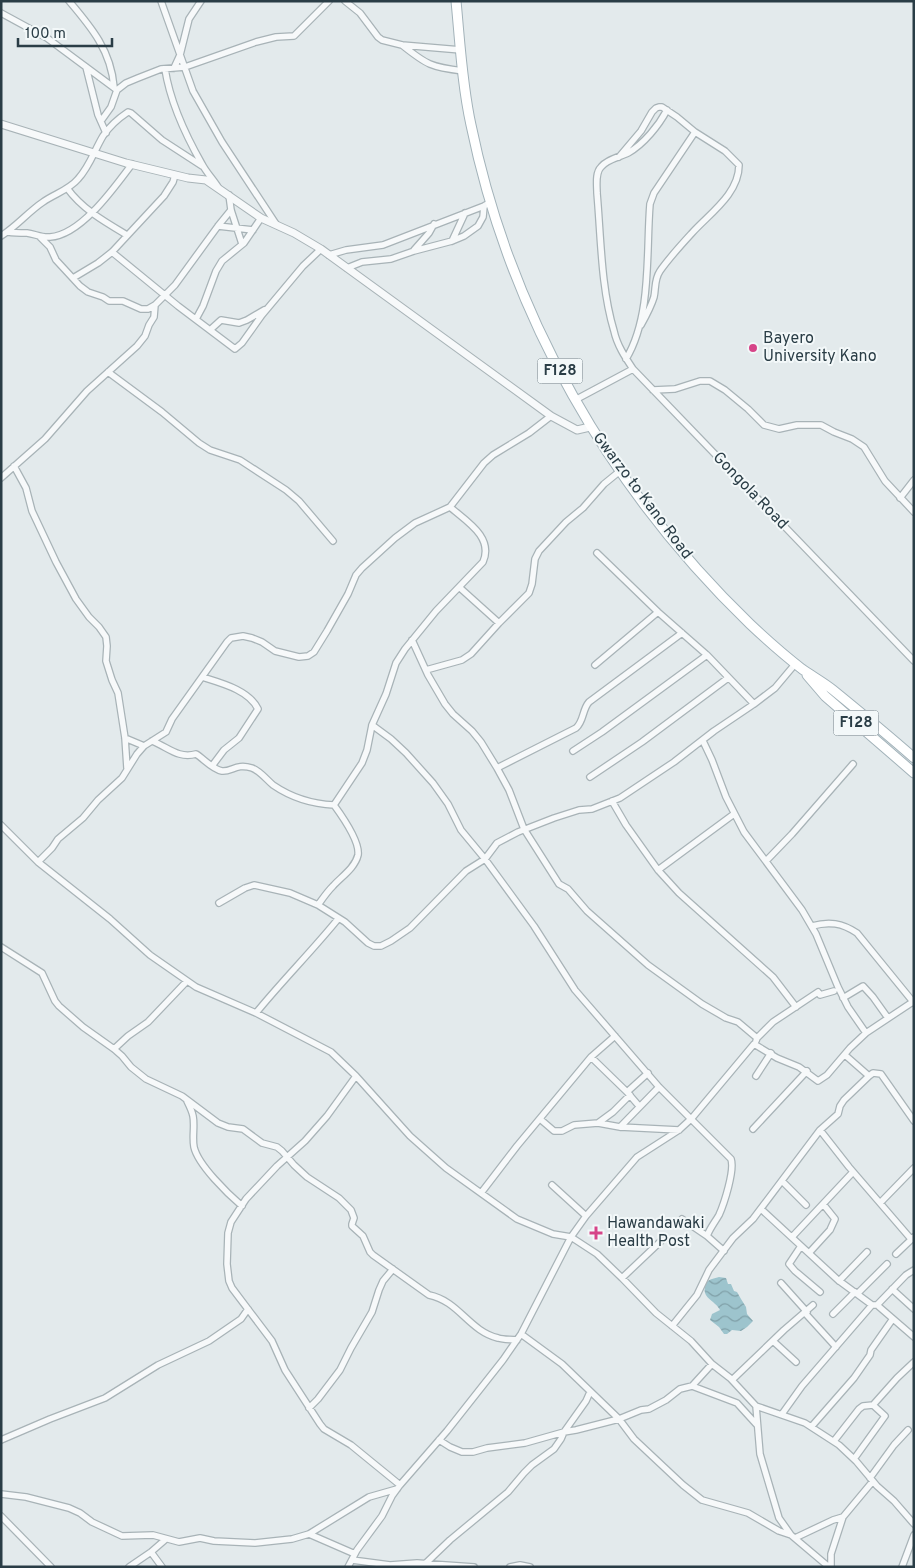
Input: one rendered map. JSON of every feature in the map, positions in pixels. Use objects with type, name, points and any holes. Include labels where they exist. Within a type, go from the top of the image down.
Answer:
[{"type":"main road","name":"Gwarzo to Kano Road","points":[[456,1],[470,124],[488,204],[515,277],[548,347],[590,427],[663,529],[705,578],[769,641],[799,666]]},
{"type":"main road","name":"F128","points":[[799,666],[858,710],[914,758]]},
{"type":"main road","name":"F128","points":[[799,666],[825,696],[914,773]]},
{"type":"street","points":[[69,1],[94,33],[104,49],[111,67],[115,88],[111,107],[101,121]]},
{"type":"street","points":[[160,1],[193,91],[208,120],[276,224]]},
{"type":"street","points":[[174,68],[180,55],[189,19],[201,1]]},
{"type":"street","points":[[115,88],[152,72],[184,67],[256,42],[276,37],[294,36],[329,1]]},
{"type":"street","points":[[345,1],[360,13],[378,37],[388,42],[461,50]]},
{"type":"street","points":[[1,13],[47,38],[115,88]]},
{"type":"street","points":[[402,44],[422,61],[432,66],[463,71]]},
{"type":"street","points":[[86,67],[106,133]]},
{"type":"street","points":[[165,69],[174,103],[202,166],[220,188]]},
{"type":"street","points":[[618,156],[641,131],[656,108],[662,107],[730,155],[739,165],[739,172],[721,205],[693,232],[657,275],[652,303],[626,359]]},
{"type":"street","points":[[618,156],[633,150],[641,143],[663,118],[667,110]]},
{"type":"street","points":[[1,236],[40,204],[77,180],[106,133],[130,112],[162,140],[202,166]]},
{"type":"street","points":[[1,124],[94,154],[175,175],[206,180],[262,218],[321,249],[551,416],[577,430],[590,427]]},
{"type":"street","points":[[641,325],[650,204],[654,193],[695,132]]},
{"type":"street","name":"Gongola Road","points":[[618,156],[600,167],[597,174],[597,193],[609,309],[614,332],[626,359],[633,369],[914,661]]},
{"type":"street","points":[[8,232],[48,238],[58,236],[81,222],[92,212],[132,164]]},
{"type":"street","points":[[73,278],[112,252],[164,196],[175,175]]},
{"type":"street","points":[[67,188],[84,207],[127,235]]},
{"type":"street","points":[[229,195],[231,210],[242,244]]},
{"type":"street","points":[[329,255],[346,250],[383,245],[488,204]]},
{"type":"street","points":[[347,268],[362,262],[391,259],[464,236],[478,226],[488,204]]},
{"type":"street","points":[[40,237],[50,247],[56,260],[88,292],[109,301],[123,301],[148,309],[155,306],[175,285],[231,210]]},
{"type":"street","points":[[452,241],[465,213]]},
{"type":"street","points":[[196,320],[216,270],[222,261],[242,244],[262,218]]},
{"type":"street","points":[[19,223],[29,234]]},
{"type":"street","points":[[414,251],[434,224]]},
{"type":"street","points":[[218,226],[253,230]]},
{"type":"street","points":[[112,252],[165,296],[233,349],[236,349],[303,266],[321,249]]},
{"type":"street","points":[[1,478],[55,429],[87,391],[137,346],[145,336],[154,317],[155,306]]},
{"type":"street","points":[[210,330],[220,320],[239,323],[268,308]]},
{"type":"street","points":[[576,400],[633,369]]},
{"type":"street","points":[[108,372],[162,412],[199,443],[210,450],[240,460],[279,485],[299,501],[333,541]]},
{"type":"street","points":[[654,390],[675,389],[700,381],[710,381],[725,390],[764,425],[779,429],[797,425],[821,425],[844,437],[859,442],[885,481],[914,512]]},
{"type":"street","points":[[38,862],[58,839],[83,818],[98,800],[122,778],[144,746],[161,736],[168,729],[172,719],[222,647],[232,638],[243,636],[252,638],[275,651],[299,657],[308,656],[314,652],[348,594],[356,575],[362,568],[415,523],[450,507],[488,459],[529,433],[551,416]]},
{"type":"street","points":[[14,466],[26,488],[32,511],[52,554],[76,599],[89,617],[100,627],[106,638],[106,661],[118,693],[128,770]]},
{"type":"street","points":[[426,670],[456,662],[472,654],[529,593],[535,559],[539,551],[566,522],[583,508],[604,484],[620,471]]},
{"type":"street","points":[[900,498],[914,480]]},
{"type":"street","points":[[334,806],[362,763],[367,750],[372,725],[386,694],[396,663],[412,640],[483,562],[486,550],[481,535],[450,507]]},
{"type":"street","points":[[597,553],[658,612],[707,655],[754,704]]},
{"type":"street","points":[[459,587],[499,623]]},
{"type":"street","points":[[595,665],[658,612]]},
{"type":"street","points":[[498,768],[576,728],[580,724],[584,710],[589,702],[682,633]]},
{"type":"street","points":[[412,640],[426,670],[453,714],[472,731],[498,768],[524,829],[559,884],[568,889],[587,911],[648,965],[702,1004],[726,1018],[738,1022],[756,1041],[777,1058],[799,1066],[818,1081],[827,1075],[850,1048],[866,1033],[913,1002],[857,933],[847,926],[836,923],[812,926]]},
{"type":"street","points":[[573,751],[707,655]]},
{"type":"street","points":[[219,903],[254,885],[290,892],[318,905],[345,922],[368,943],[374,946],[381,946],[410,928],[466,871],[485,859],[497,842],[524,829],[578,810],[592,809],[612,801],[644,782],[703,741],[714,731],[775,688],[799,666]]},
{"type":"street","points":[[202,677],[247,696],[258,709],[239,738],[224,750],[212,766]]},
{"type":"street","points":[[590,777],[642,742],[728,678]]},
{"type":"street","points":[[372,725],[406,753],[434,784],[461,830],[485,859],[548,946],[576,990],[659,1086],[731,1159],[731,1177],[719,1215],[707,1236]]},
{"type":"street","points":[[125,738],[144,746]]},
{"type":"street","points":[[152,741],[181,755],[196,754],[220,770],[242,766],[254,769],[278,788],[292,796],[307,802],[334,806],[344,819],[357,844],[358,856],[347,873],[334,885],[318,905]]},
{"type":"street","points":[[703,741],[726,797],[744,832],[812,926],[843,998],[866,1033]]},
{"type":"street","points":[[766,860],[792,834],[853,764]]},
{"type":"street","points":[[612,801],[626,825],[658,870],[679,893],[773,977],[796,1007]]},
{"type":"street","points":[[658,870],[734,814]]},
{"type":"street","points":[[1,825],[38,862],[110,919],[150,955],[187,982],[256,1013],[331,1052],[356,1076],[420,1146],[481,1194],[517,1219],[554,1234],[571,1237],[597,1254],[656,1313],[691,1341],[712,1364],[732,1380],[756,1406],[758,1446],[765,1477],[779,1518],[793,1537],[830,1567]]},
{"type":"street","points":[[256,1013],[279,984],[322,939],[338,919]]},
{"type":"street","points":[[1,947],[42,973],[55,1002],[114,1049],[131,1067],[146,1079],[182,1096],[218,1123],[228,1127],[243,1129],[262,1143],[277,1147],[307,1177],[339,1198],[353,1214],[352,1226],[365,1239],[370,1252],[429,1295],[438,1297],[453,1305],[463,1316],[484,1332],[497,1338],[519,1337],[562,1364],[619,1419],[634,1439],[702,1500],[748,1512],[779,1531],[793,1537],[843,1517]]},
{"type":"street","points":[[114,1049],[148,1022],[187,982]]},
{"type":"street","points":[[843,998],[863,986],[888,1018]]},
{"type":"street","points":[[348,1567],[382,1516],[398,1487],[503,1360],[519,1337],[571,1237],[586,1216],[636,1157],[679,1130],[692,1118],[773,1022],[818,992],[820,995],[834,991]]},
{"type":"street","points":[[481,1194],[517,1146],[591,1057],[615,1036]]},
{"type":"street","points":[[756,1076],[771,1053]]},
{"type":"street","points":[[845,1055],[868,1076]]},
{"type":"street","points":[[591,1057],[639,1106]]},
{"type":"street","points":[[753,1129],[807,1071]]},
{"type":"street","points":[[598,1123],[613,1112],[628,1093],[648,1073]]},
{"type":"street","points":[[672,1326],[697,1296],[709,1270],[733,1238],[761,1209],[820,1130],[838,1114],[844,1100],[868,1076],[873,1073],[881,1074],[914,1121]]},
{"type":"street","points":[[356,1076],[327,1116],[305,1141],[267,1176],[231,1222],[228,1233],[227,1264],[229,1281],[232,1288],[272,1341],[285,1370],[324,1430],[351,1446],[398,1487]]},
{"type":"street","points":[[620,1128],[659,1086]]},
{"type":"street","points":[[187,1101],[193,1116],[192,1126],[195,1150],[217,1181],[242,1206]]},
{"type":"street","points":[[540,1120],[554,1131],[562,1131],[574,1125],[598,1123],[620,1128],[679,1130]]},
{"type":"street","points":[[820,1130],[853,1172],[913,1238],[896,1254]]},
{"type":"street","points":[[880,1203],[914,1168]]},
{"type":"street","points":[[792,1237],[853,1172]]},
{"type":"street","points":[[782,1181],[806,1205]]},
{"type":"street","points":[[552,1185],[586,1216]]},
{"type":"street","points":[[809,1253],[830,1230],[835,1219],[823,1204]]},
{"type":"street","points":[[761,1209],[839,1281],[874,1305],[914,1337]]},
{"type":"street","points":[[682,1219],[707,1236],[724,1251]]},
{"type":"street","points":[[622,1278],[661,1241]]},
{"type":"street","points":[[801,1246],[789,1264],[820,1292]]},
{"type":"street","points":[[839,1281],[867,1252]]},
{"type":"street","points":[[833,1314],[887,1264]]},
{"type":"street","points":[[309,1408],[340,1370],[372,1312],[383,1281],[394,1269]]},
{"type":"street","points":[[782,1414],[802,1386],[874,1305],[906,1275],[913,1272]]},
{"type":"street","points":[[781,1283],[836,1347]]},
{"type":"street","points":[[892,1289],[914,1309]]},
{"type":"street","points":[[732,1380],[813,1305]]},
{"type":"street","points":[[1,1440],[50,1418],[105,1398],[158,1364],[209,1341],[241,1319],[248,1309]]},
{"type":"street","points":[[812,1426],[854,1378],[870,1355],[870,1350],[892,1320]]},
{"type":"street","points":[[773,1341],[796,1362]]},
{"type":"street","points":[[834,1441],[859,1409],[863,1406],[873,1405],[914,1362]]},
{"type":"street","points":[[692,1386],[712,1364]]},
{"type":"street","points":[[438,1440],[462,1452],[473,1452],[487,1448],[525,1443],[619,1419],[641,1410],[649,1409],[658,1405],[680,1389],[692,1386],[737,1402],[757,1425]]},
{"type":"street","points":[[426,1563],[450,1540],[508,1492],[524,1472],[554,1448],[586,1401],[590,1392]]},
{"type":"street","points":[[737,1402],[750,1398]]},
{"type":"street","points":[[854,1459],[884,1416],[873,1405]]},
{"type":"street","points":[[756,1406],[812,1426],[834,1441],[854,1459],[914,1524]]},
{"type":"street","points":[[830,1567],[831,1554],[843,1517],[872,1480],[894,1445],[908,1430]]},
{"type":"street","points":[[1,1494],[26,1497],[70,1508],[92,1522],[122,1536],[153,1535],[179,1542],[200,1538],[214,1541],[255,1543],[292,1539],[309,1534],[369,1497],[398,1487]]},
{"type":"street","points":[[1,1516],[52,1567]]},
{"type":"street","points":[[309,1534],[354,1557],[391,1566],[426,1563],[474,1567]]},
{"type":"street","points":[[902,1567],[914,1535]]},
{"type":"street","points":[[129,1567],[166,1539]]},
{"type":"street","points":[[151,1552],[162,1567]]},
{"type":"street","points":[[510,1567],[520,1565],[530,1567]]},
{"type":"water","points":[[719,1277],[726,1278],[728,1284],[731,1284],[746,1307],[747,1314],[753,1321],[741,1331],[732,1330],[724,1334],[710,1320],[712,1314],[720,1310],[706,1296],[706,1284],[709,1280]]},
{"type":"place","name":"Bayero University Kano","points":[[753,348]]},
{"type":"place","name":"Hawandawaki Health Post","points":[[596,1233]]}]
